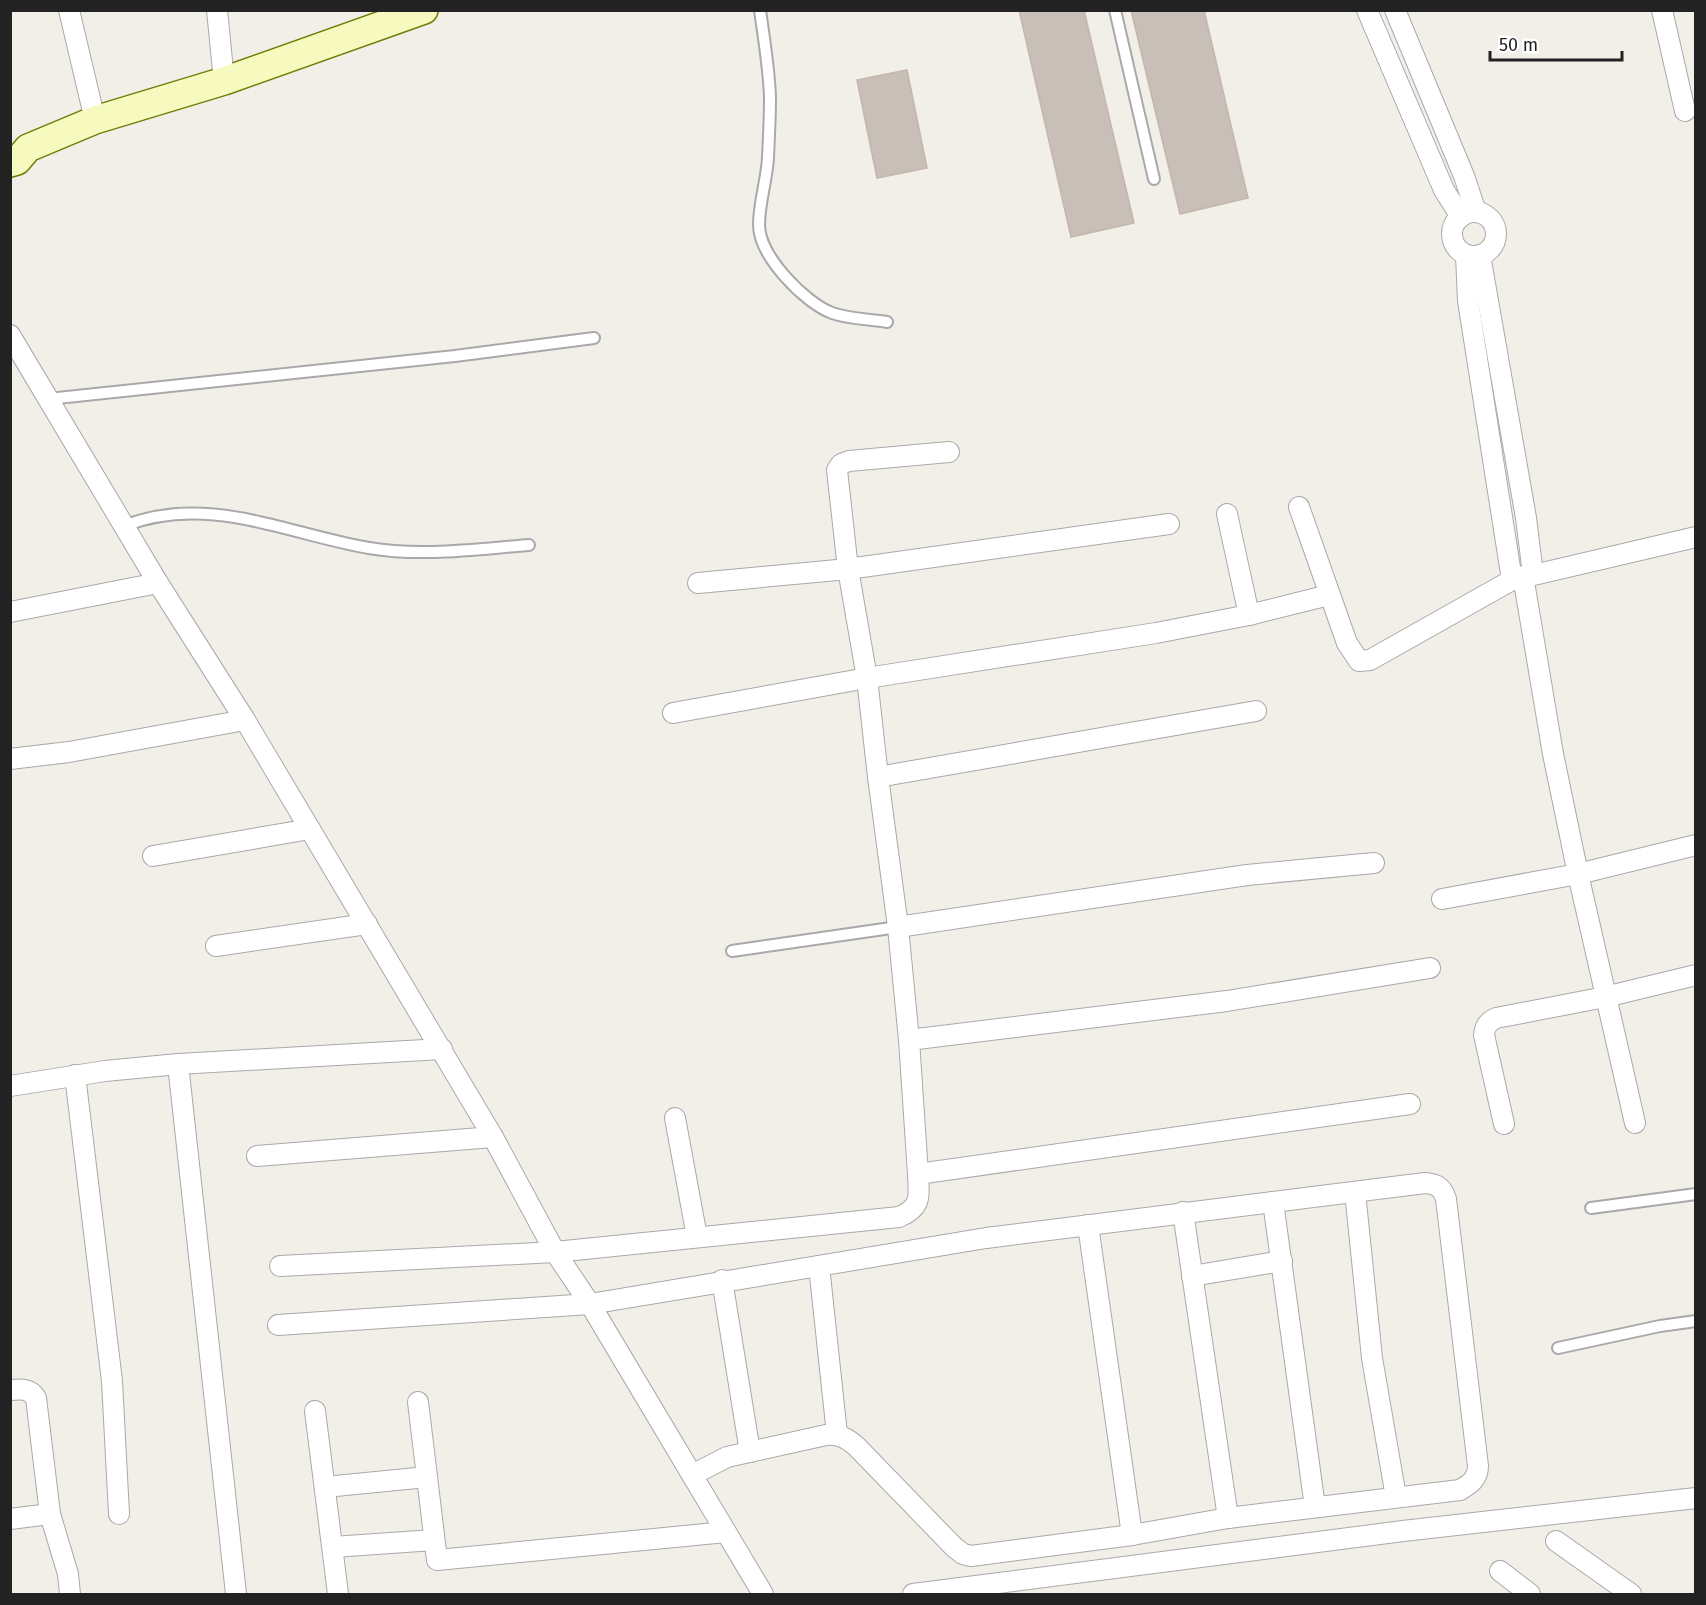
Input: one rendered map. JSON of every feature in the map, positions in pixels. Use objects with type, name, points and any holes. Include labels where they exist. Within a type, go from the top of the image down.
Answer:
[{"type":"street","points":[[69,10],[95,120]]},
{"type":"street","points":[[217,10],[224,81]]},
{"type":"street","points":[[16,152],[95,120],[224,81],[424,10]]},
{"type":"street","points":[[1367,10],[1444,190],[1468,215],[1489,219],[1495,232],[1492,246],[1473,255],[1460,252],[1452,240],[1453,226],[1468,215]]},
{"type":"street","points":[[1395,10],[1464,176],[1468,215]]},
{"type":"street","points":[[1662,10],[1685,111]]},
{"type":"street","points":[[1473,255],[1526,518],[1522,576],[1553,754],[1605,997],[1635,1123]]},
{"type":"street","points":[[10,335],[158,584],[245,720],[442,1049],[555,1252],[590,1304],[763,1594]]},
{"type":"street","points":[[279,1266],[555,1252],[899,1217],[910,1212],[919,1195],[909,1040],[898,927],[867,678],[848,569],[837,470],[841,464],[849,461],[949,452]]},
{"type":"street","points":[[1299,507],[1347,643],[1359,661],[1370,660],[1522,576],[1695,537]]},
{"type":"street","points":[[1227,514],[1249,615]]},
{"type":"street","points":[[698,583],[848,569],[1169,524]]},
{"type":"street","points":[[10,612],[158,584]]},
{"type":"street","points":[[673,713],[867,678],[1156,633],[1249,615],[1329,595]]},
{"type":"street","points":[[878,777],[1256,711]]},
{"type":"street","points":[[10,759],[69,752],[245,720]]},
{"type":"street","points":[[153,856],[310,830]]},
{"type":"street","points":[[1442,899],[1578,874],[1695,845]]},
{"type":"street","points":[[898,927],[1247,875],[1374,862]]},
{"type":"street","points":[[216,946],[367,924]]},
{"type":"street","points":[[909,1040],[1227,1000],[1430,968]]},
{"type":"street","points":[[1504,1124],[1484,1035],[1489,1022],[1496,1018],[1605,997],[1695,975]]},
{"type":"street","points":[[10,1086],[105,1071],[178,1064],[442,1049]]},
{"type":"street","points":[[178,1064],[236,1594]]},
{"type":"street","points":[[75,1075],[112,1380],[119,1514]]},
{"type":"street","points":[[918,1174],[1410,1104]]},
{"type":"street","points":[[675,1118],[697,1237]]},
{"type":"street","points":[[256,1156],[493,1137]]},
{"type":"street","points":[[278,1325],[590,1304],[722,1280],[986,1238],[1425,1183],[1435,1184],[1443,1189],[1478,1473],[1474,1480],[1460,1490],[1228,1518],[1132,1535],[981,1555],[963,1554],[857,1447],[847,1438],[837,1434],[727,1457],[692,1475]]},
{"type":"street","points":[[1355,1192],[1372,1358],[1396,1497]]},
{"type":"street","points":[[1273,1202],[1315,1507]]},
{"type":"street","points":[[1183,1212],[1228,1518]]},
{"type":"street","points":[[1088,1225],[1132,1535]]},
{"type":"street","points":[[1192,1276],[1282,1261]]},
{"type":"street","points":[[819,1266],[837,1434]]},
{"type":"street","points":[[722,1280],[750,1452]]},
{"type":"street","points":[[10,1390],[26,1390],[33,1393],[36,1398],[50,1514],[68,1574],[70,1594]]},
{"type":"street","points":[[418,1402],[437,1560],[726,1532]]},
{"type":"street","points":[[315,1411],[338,1594]]},
{"type":"street","points":[[326,1487],[427,1477]]},
{"type":"street","points":[[913,1594],[1414,1529],[1695,1498]]},
{"type":"street","points":[[10,1519],[50,1514]]},
{"type":"street","points":[[333,1547],[434,1539]]},
{"type":"street","points":[[1556,1541],[1631,1594]]},
{"type":"street","points":[[1500,1571],[1530,1594]]},
{"type":"lane","points":[[760,10],[770,96],[768,163],[758,227],[763,242],[773,261],[786,278],[819,308],[835,314],[886,322]]},
{"type":"lane","points":[[1115,10],[1154,179]]},
{"type":"lane","points":[[48,399],[443,357],[594,338]]},
{"type":"lane","points":[[124,526],[147,517],[194,512],[232,517],[371,549],[453,551],[529,545]]},
{"type":"lane","points":[[732,951],[898,927]]},
{"type":"lane","points":[[1591,1208],[1695,1194]]},
{"type":"lane","points":[[1558,1348],[1660,1326],[1695,1321]]},
{"type":"building","points":[[1019,10],[1084,10],[1134,223],[1071,237]]},
{"type":"building","points":[[1131,10],[1204,10],[1248,198],[1180,214]]},
{"type":"building","points":[[907,70],[927,168],[877,178],[857,80]]}]
